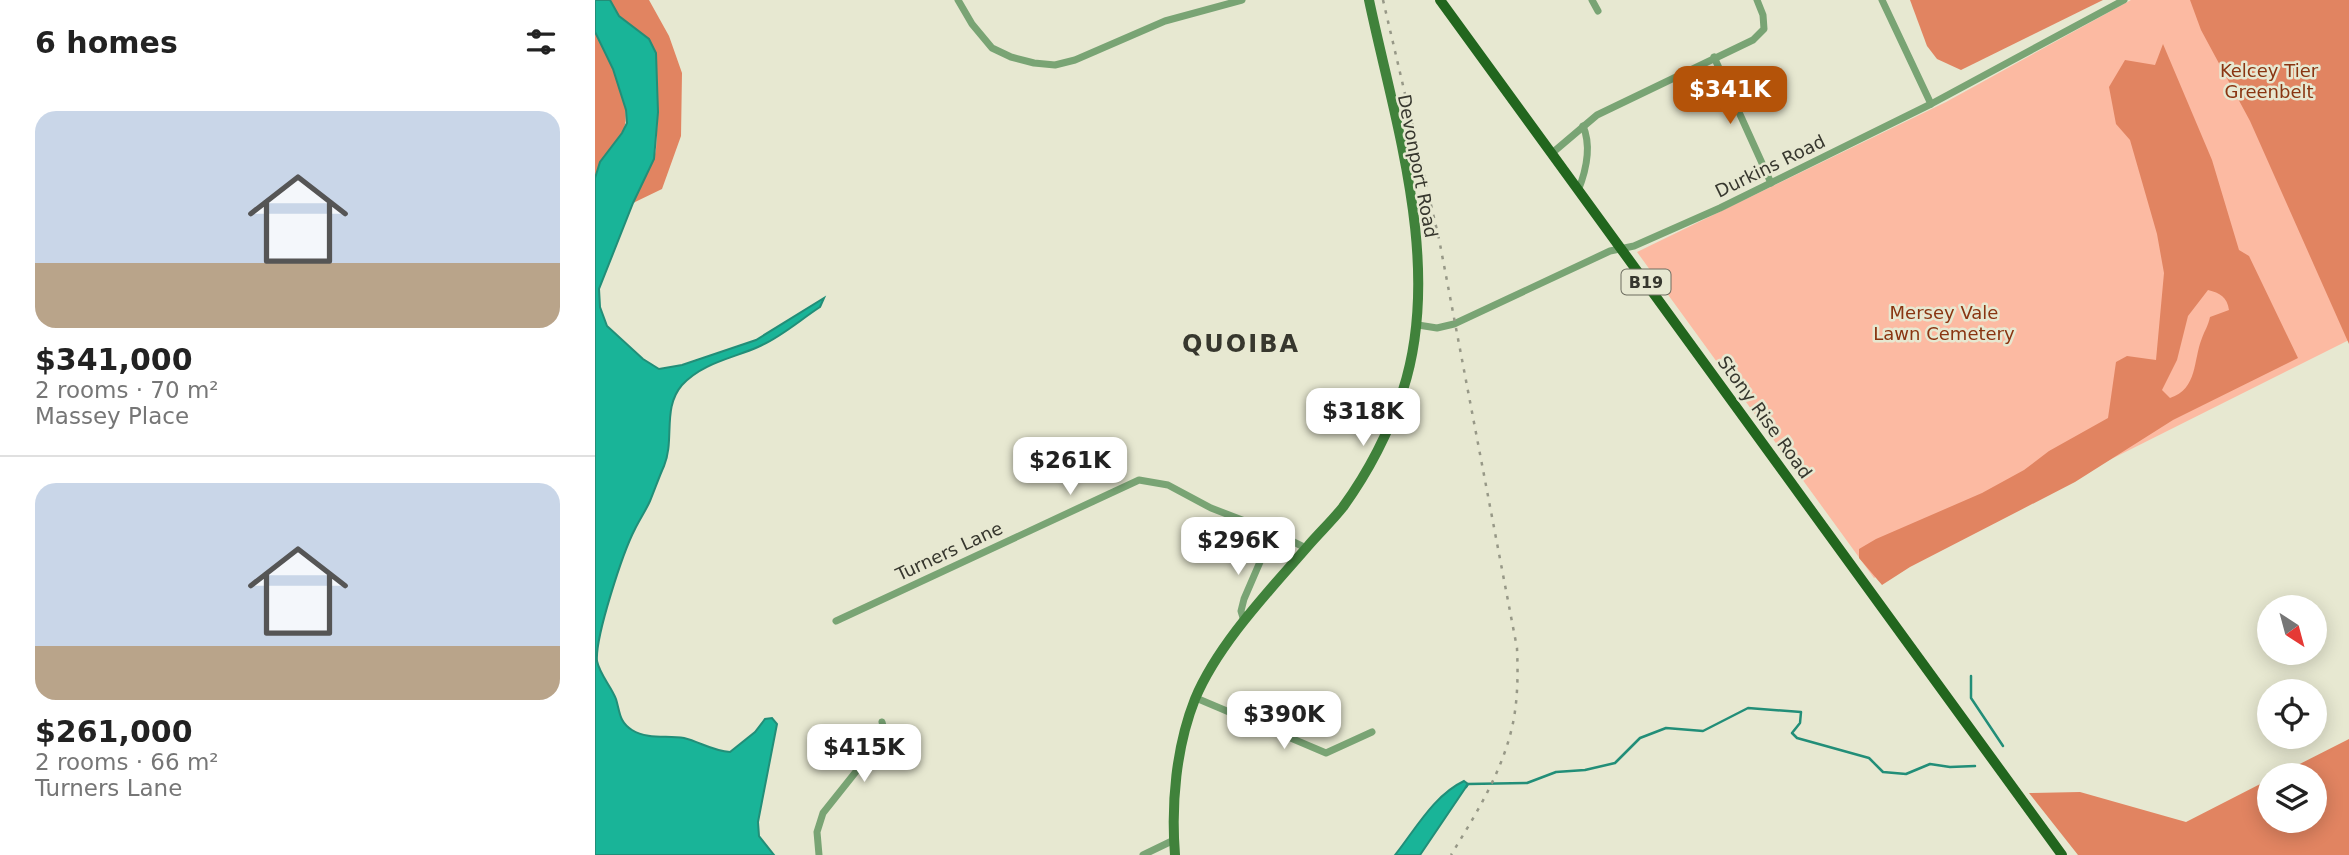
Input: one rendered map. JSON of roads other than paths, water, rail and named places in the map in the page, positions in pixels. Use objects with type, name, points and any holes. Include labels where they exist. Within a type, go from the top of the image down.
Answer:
[{"type":"main road","name":"Devonport Road","points":[[1175,855],[1174,799],[1181,746],[1196,698],[1228,641],[1342,508],[1382,447],[1404,388],[1418,325],[1417,230],[1369,0]]},
{"type":"main road","name":"Stony Rise Road","points":[[1440,0],[2062,855]]},
{"type":"street","points":[[958,0],[972,24],[992,48],[1011,57],[1055,65],[1075,60],[1165,21],[1243,0]]},
{"type":"street","points":[[1592,0],[1598,11]]},
{"type":"street","points":[[1551,154],[1597,115],[1614,105],[1753,40],[1764,29],[1763,15],[1757,0]]},
{"type":"street","points":[[1882,0],[1931,104]]},
{"type":"street","name":"Durkins Road","points":[[1418,325],[1437,328],[1454,324],[1771,183],[1931,104],[2124,0]]},
{"type":"street","points":[[1714,57],[1771,183]]},
{"type":"street","points":[[1578,192],[1588,145],[1583,126]]},
{"type":"street","name":"Turners Lane","points":[[836,621],[1139,480],[1168,485],[1211,508],[1306,548]]},
{"type":"street","name":"Devonport Road","points":[[1244,621],[1241,611],[1244,599],[1273,532]]},
{"type":"street","points":[[1196,698],[1327,753],[1373,732]]},
{"type":"street","points":[[819,855],[817,832],[823,813],[882,738],[883,722]]},
{"type":"street","points":[[1143,855],[1174,841]]},
{"type":"water","points":[[595,0],[610,0],[619,16],[649,39],[656,53],[658,112],[654,159],[633,203],[599,289],[600,307],[607,326],[643,359],[659,369],[682,365],[756,340],[824,298],[820,307],[782,334],[758,347],[699,371],[682,385],[676,394],[670,414],[669,446],[664,466],[624,556],[605,615],[598,649],[598,666],[616,699],[622,720],[638,733],[684,738],[730,752],[755,732],[765,719],[772,718],[777,724],[758,822],[759,836],[774,855],[595,855],[595,178],[600,162],[627,123],[626,110],[613,69],[595,32]]},
{"type":"water","points":[[1464,781],[1468,784],[1420,855],[1395,855],[1434,804]]},
{"type":"waterway","points":[[1971,676],[1971,698],[2003,746]]},
{"type":"waterway","points":[[1466,787],[1468,784],[1527,783],[1556,772],[1585,770],[1615,763],[1640,738],[1666,728],[1703,731],[1748,708],[1801,712],[1800,723],[1792,733],[1797,738],[1869,758],[1883,772],[1906,774],[1930,764],[1950,767],[1975,766]]},
{"type":"railway","points":[[1383,0],[1439,239],[1517,648],[1516,704],[1503,758],[1488,792],[1451,855]]},
{"type":"district","name":"QUOIBA","points":[[1241,344]]},
{"type":"park label","name":"Kelcey Tier Greenbelt","points":[[2269,80]]},
{"type":"park label","name":"Mersey Vale Lawn Cemetery","points":[[1944,322]]}]
